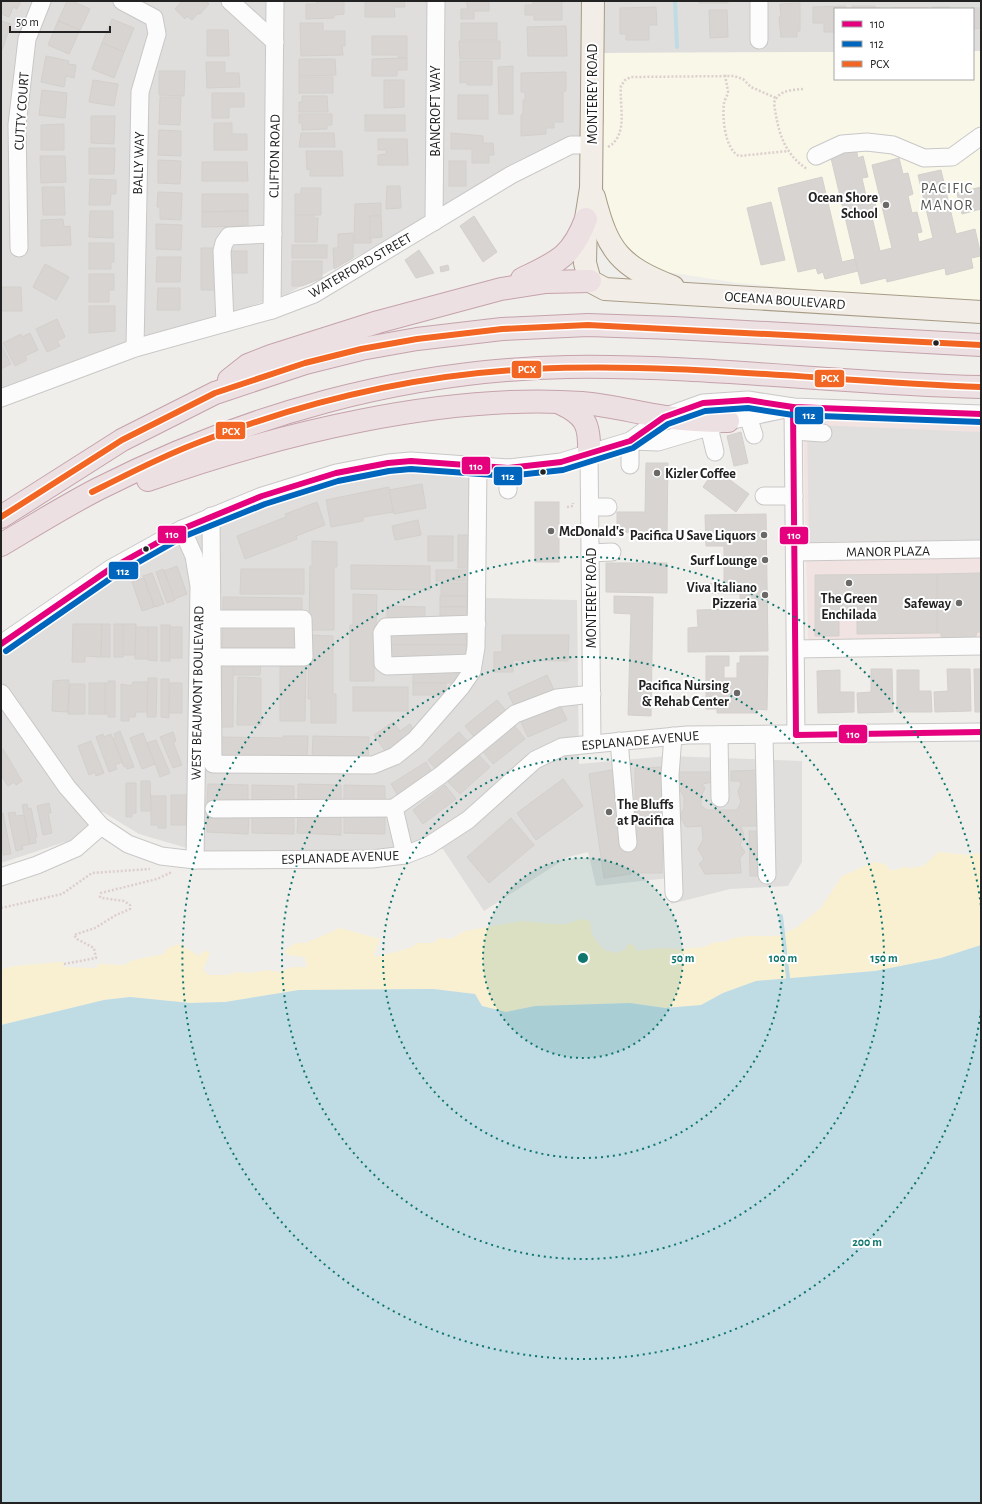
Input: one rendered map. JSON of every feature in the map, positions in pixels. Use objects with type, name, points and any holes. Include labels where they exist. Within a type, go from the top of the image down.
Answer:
[{"type":"highway","points":[[502,289],[556,263],[571,250],[581,233],[586,219]]},
{"type":"highway","points":[[215,393],[248,365],[378,322],[502,289],[546,282],[590,281]]},
{"type":"highway","points":[[1,517],[122,440],[215,393],[277,371],[361,349],[445,335],[530,327],[624,325],[981,345]]},
{"type":"highway","points":[[1,545],[45,518],[122,477],[228,432],[284,413],[340,397],[431,380],[525,369],[596,367],[662,369],[981,387]]},
{"type":"highway","points":[[45,518],[205,460],[325,429],[400,415],[473,405],[558,402],[611,406],[664,417],[728,421]]},
{"type":"highway","points":[[558,402],[578,413],[585,420],[588,429],[589,453]]},
{"type":"main road","name":"MONTEREY ROAD","points":[[590,281],[585,263],[586,219],[591,188],[592,1]]},
{"type":"main road","name":"MONTEREY ROAD","points":[[591,188],[600,223],[610,245],[628,265],[646,277],[691,294]]},
{"type":"main road","name":"OCEANA BOULEVARD","points":[[590,281],[605,289],[981,312]]},
{"type":"street","name":"CUTTY COURT","points":[[19,248],[17,125],[28,39],[42,1]]},
{"type":"street","name":"BALLY WAY","points":[[122,1],[154,18],[157,34],[140,92],[135,348]]},
{"type":"street","points":[[230,1],[275,42]]},
{"type":"street","name":"CLIFTON ROAD","points":[[272,310],[275,1]]},
{"type":"street","name":"BANCROFT WAY","points":[[434,222],[436,1]]},
{"type":"street","points":[[759,1],[759,40]]},
{"type":"street","points":[[812,163],[842,144],[867,142],[893,145],[924,158],[952,157],[981,136]]},
{"type":"street","name":"WATERFORD STREET","points":[[1,398],[135,348],[272,310],[314,294],[510,175],[571,145],[591,150]]},
{"type":"street","points":[[225,323],[222,251],[224,243],[229,236],[273,234]]},
{"type":"street","points":[[630,441],[664,417],[702,403],[748,400],[794,408],[981,414]]},
{"type":"street","points":[[1,644],[110,569],[182,529],[262,496],[301,484],[366,467],[411,461],[508,468],[561,462],[630,441],[658,442],[728,421],[794,408]]},
{"type":"street","points":[[794,408],[796,735]]},
{"type":"street","points":[[728,421],[754,435]]},
{"type":"street","points":[[716,452],[728,421]]},
{"type":"street","points":[[794,431],[823,433]]},
{"type":"street","points":[[630,441],[630,465]]},
{"type":"street","name":"MONTEREY ROAD","points":[[589,453],[592,743]]},
{"type":"street","points":[[211,516],[213,764],[373,765],[395,756],[416,740],[461,687],[472,671],[476,647],[477,624],[478,466]]},
{"type":"street","points":[[508,468],[508,490]]},
{"type":"street","points":[[764,496],[794,496]]},
{"type":"street","points":[[590,507],[608,507]]},
{"type":"street","name":"WEST BEAUMONT BOULEVARD","points":[[182,529],[194,556],[199,586],[195,860]]},
{"type":"street","name":"MANOR PLAZA","points":[[795,552],[824,545],[857,544],[957,544],[981,549]]},
{"type":"street","points":[[590,553],[612,552]]},
{"type":"street","points":[[212,619],[303,619],[304,626],[304,657],[212,657]]},
{"type":"street","points":[[473,663],[387,666],[383,663],[382,633],[386,627],[477,624]]},
{"type":"street","points":[[796,649],[981,646]]},
{"type":"street","name":"ESPLANADE AVENUE","points":[[1,693],[67,787],[101,826],[128,844],[161,856],[195,860],[372,858],[405,855],[428,846],[468,820],[535,760],[562,748],[592,743],[673,736],[981,732]]},
{"type":"street","points":[[214,809],[394,808],[441,775],[515,714],[557,698],[592,694]]},
{"type":"street","points":[[719,735],[720,798]]},
{"type":"street","points":[[764,735],[767,875]]},
{"type":"street","points":[[673,736],[670,775],[674,893]]},
{"type":"street","points":[[619,741],[628,843]]},
{"type":"street","points":[[394,808],[405,855]]},
{"type":"street","points":[[1,877],[37,865],[76,848],[101,826]]},
{"type":"path","points":[[724,75],[728,93],[724,103],[724,117],[729,141],[734,154],[739,156],[788,151]]},
{"type":"path","points":[[591,150],[611,146],[619,135],[621,127],[621,86],[625,80],[639,76],[724,75],[740,77],[751,87],[776,98]]},
{"type":"path","points":[[803,89],[788,90],[776,98],[774,103],[779,134],[793,160],[812,163]]},
{"type":"path","points":[[64,964],[96,958],[94,948],[77,939],[74,935],[94,928],[106,920],[130,909],[130,905],[124,901],[102,898],[100,897],[101,893],[162,878],[195,860]]},
{"type":"path","points":[[1,908],[62,894],[92,874],[150,869]]},
{"type":"shaded area","points":[[1,1],[981,1],[981,51],[974,51],[974,8],[834,8],[834,52],[604,53],[604,123],[287,294],[1,390]]},
{"type":"shaded area","points":[[974,51],[981,51],[981,300],[860,294],[738,283],[661,271],[645,265],[619,244],[607,212],[604,193],[604,53],[834,52],[834,80],[974,80]]},
{"type":"shaded area","points":[[809,418],[981,426],[981,638],[812,641],[808,639],[803,424]]},
{"type":"shaded area","points":[[807,423],[816,425],[981,432],[981,540],[809,542]]},
{"type":"shaded area","points":[[411,470],[433,470],[485,478],[485,598],[577,600],[579,764],[668,756],[802,761],[802,862],[788,886],[730,889],[671,904],[669,878],[596,886],[588,852],[568,857],[484,911],[443,849],[204,853],[139,834],[103,812],[71,840],[1,863],[1,654],[115,577],[186,537],[226,519],[303,492],[368,475]]},
{"type":"sand","points":[[939,852],[968,855],[981,853],[981,945],[941,958],[875,971],[756,981],[723,993],[701,1005],[665,1008],[630,1003],[535,1006],[506,1012],[482,1006],[475,994],[433,989],[299,990],[225,1002],[190,1003],[130,997],[104,1000],[1,1025],[1,970],[14,966],[60,962],[64,962],[63,967],[97,968],[98,964],[123,965],[134,960],[164,954],[168,948],[179,944],[199,956],[204,951],[209,951],[209,955],[203,970],[209,975],[226,975],[238,972],[249,973],[268,970],[277,972],[293,967],[307,967],[305,957],[287,955],[285,950],[296,943],[306,943],[340,928],[380,939],[374,954],[376,957],[410,948],[418,943],[433,943],[439,938],[451,939],[465,931],[522,921],[566,924],[581,919],[590,921],[592,935],[604,950],[617,953],[626,949],[627,945],[633,944],[637,951],[659,948],[681,949],[704,947],[715,942],[724,942],[734,938],[748,936],[778,936],[796,928],[821,908],[842,876],[874,862],[885,864],[890,870],[904,867],[910,868],[923,866]]},
{"type":"water","points":[[981,945],[981,1503],[1,1503],[1,1025],[104,1000],[130,997],[190,1003],[225,1002],[299,990],[433,989],[475,994],[482,1006],[506,1012],[535,1006],[630,1003],[665,1008],[701,1005],[723,993],[756,981],[875,971],[941,958]]},
{"type":"building","points":[[1,1],[21,1],[17,9],[13,7],[9,17],[1,14]]},
{"type":"building","points":[[67,1],[72,1],[90,9],[80,30],[58,21]]},
{"type":"building","points":[[182,1],[205,1],[209,4],[192,20],[187,16],[185,19],[175,9]]},
{"type":"building","points":[[316,1],[344,1],[344,14],[334,15],[334,18],[306,19],[306,4],[317,4]]},
{"type":"building","points":[[365,1],[404,1],[405,7],[394,7],[395,17],[365,17]]},
{"type":"building","points":[[466,1],[489,1],[489,11],[474,11],[474,19],[461,19],[461,9],[468,9]]},
{"type":"building","points":[[533,1],[562,1],[562,20],[534,20],[534,15],[525,15],[525,5],[533,5]]},
{"type":"building","points":[[699,1],[728,1],[728,3],[699,3]]},
{"type":"building","points":[[800,3],[800,31],[797,31],[797,37],[781,37],[779,17],[781,17],[780,4]]},
{"type":"building","points":[[846,6],[846,8],[834,8],[834,32],[824,32],[824,23],[813,23],[813,7]]},
{"type":"building","points":[[852,6],[875,6],[875,8],[852,8]]},
{"type":"building","points":[[656,7],[657,25],[649,25],[649,40],[626,40],[626,34],[620,34],[620,8]]},
{"type":"building","points":[[933,7],[949,7],[949,8]]},
{"type":"building","points":[[974,8],[981,8],[981,28],[974,29]]},
{"type":"building","points":[[709,10],[727,10],[728,37],[710,38]]},
{"type":"building","points":[[112,19],[134,28],[124,52],[102,43]]},
{"type":"building","points":[[1,21],[11,24],[2,50],[1,49]]},
{"type":"building","points":[[58,21],[80,30],[69,54],[48,45]]},
{"type":"building","points":[[300,23],[323,23],[323,31],[345,31],[345,46],[342,46],[343,55],[301,56]]},
{"type":"building","points":[[461,23],[497,23],[497,40],[461,40]]},
{"type":"building","points":[[566,26],[567,56],[528,56],[527,27]]},
{"type":"building","points":[[207,30],[228,30],[229,56],[207,56]]},
{"type":"building","points":[[372,36],[407,36],[407,58],[398,58],[398,55],[372,55]]},
{"type":"building","points":[[459,41],[500,41],[500,59],[460,59]]},
{"type":"building","points":[[102,43],[124,52],[114,78],[92,69]]},
{"type":"building","points":[[46,56],[69,61],[68,64],[76,65],[74,78],[66,76],[64,87],[41,82]]},
{"type":"building","points":[[407,58],[407,70],[397,70],[397,76],[372,76],[372,59]]},
{"type":"building","points":[[299,59],[335,59],[336,75],[299,76]]},
{"type":"building","points":[[460,61],[492,61],[492,85],[467,85],[467,82],[460,83]]},
{"type":"building","points":[[206,62],[225,62],[225,73],[239,73],[240,87],[207,88]]},
{"type":"building","points":[[513,66],[513,114],[499,114],[498,67]]},
{"type":"building","points":[[159,71],[185,71],[184,96],[159,95]]},
{"type":"building","points":[[566,72],[566,91],[563,91],[563,122],[554,122],[554,128],[546,128],[546,134],[521,136],[521,115],[523,114],[523,100],[525,100],[525,92],[521,92],[521,73]]},
{"type":"building","points":[[299,77],[333,77],[333,93],[299,93]]},
{"type":"building","points":[[93,80],[118,84],[114,106],[89,102]]},
{"type":"building","points":[[384,80],[404,80],[404,107],[384,108]]},
{"type":"building","points":[[42,90],[67,93],[65,118],[39,115]]},
{"type":"building","points":[[212,93],[244,93],[244,107],[229,107],[229,118],[212,118]]},
{"type":"building","points":[[458,95],[488,95],[488,119],[458,119]]},
{"type":"building","points":[[302,96],[327,96],[328,112],[299,112],[299,102],[302,102]]},
{"type":"building","points":[[160,97],[181,97],[180,125],[159,124]]},
{"type":"building","points":[[299,114],[332,114],[332,125],[327,125],[327,129],[302,130],[302,123],[299,123]]},
{"type":"building","points":[[365,115],[405,115],[405,131],[365,131]]},
{"type":"building","points":[[91,116],[115,116],[114,144],[91,143]]},
{"type":"building","points":[[214,123],[232,123],[232,134],[247,134],[247,150],[214,150]]},
{"type":"building","points":[[64,124],[64,150],[41,150],[41,125]]},
{"type":"building","points":[[159,130],[181,131],[181,156],[158,155]]},
{"type":"building","points":[[301,133],[334,133],[335,147],[299,147]]},
{"type":"building","points":[[451,133],[483,136],[483,143],[493,143],[494,155],[489,155],[489,163],[472,163],[472,149],[451,149]]},
{"type":"building","points":[[378,139],[407,139],[408,165],[378,165],[378,155],[386,154],[386,150],[378,150]]},
{"type":"building","points":[[89,148],[115,148],[114,174],[89,174]]},
{"type":"building","points":[[856,148],[858,158],[863,156],[868,177],[862,178],[866,196],[873,194],[878,216],[872,217],[880,251],[892,248],[872,165],[899,158],[903,174],[908,173],[913,194],[908,196],[912,213],[917,212],[922,232],[917,233],[919,242],[933,238],[918,175],[941,170],[956,234],[975,229],[981,256],[971,258],[973,268],[946,275],[945,268],[887,282],[886,278],[861,284],[830,154]]},
{"type":"building","points":[[306,151],[342,151],[343,176],[310,176],[310,169],[307,170]]},
{"type":"building","points":[[40,156],[65,156],[66,182],[41,183]]},
{"type":"building","points":[[158,160],[181,161],[180,184],[158,183]]},
{"type":"building","points":[[449,161],[466,161],[466,186],[449,186]]},
{"type":"building","points":[[202,162],[247,162],[248,181],[202,181]]},
{"type":"building","points":[[822,177],[842,262],[855,259],[858,271],[825,279],[823,272],[818,274],[816,268],[798,272],[778,188]]},
{"type":"building","points":[[90,179],[116,180],[116,194],[111,194],[110,205],[89,205]]},
{"type":"building","points":[[387,186],[400,186],[401,208],[386,209]]},
{"type":"building","points":[[42,187],[64,187],[65,215],[43,215]]},
{"type":"building","points":[[981,187],[981,209],[962,214],[957,193]]},
{"type":"building","points":[[301,188],[321,188],[321,215],[295,215],[295,194],[301,194]]},
{"type":"building","points":[[158,192],[182,193],[181,220],[160,219],[160,207],[157,207]]},
{"type":"building","points":[[202,194],[248,194],[248,211],[202,212]]},
{"type":"building","points":[[771,202],[785,260],[761,265],[747,208]]},
{"type":"building","points":[[381,203],[381,216],[370,216],[371,243],[354,243],[355,204]]},
{"type":"building","points":[[90,211],[113,211],[113,238],[89,237]]},
{"type":"building","points":[[248,211],[248,226],[202,227],[202,212]]},
{"type":"building","points":[[295,215],[314,215],[314,218],[318,218],[317,242],[295,242]]},
{"type":"building","points":[[370,216],[381,216],[382,237],[370,238]]},
{"type":"building","points":[[474,216],[497,252],[483,262],[460,226]]},
{"type":"building","points":[[63,219],[64,227],[70,226],[71,245],[41,246],[41,220]]},
{"type":"building","points":[[156,224],[182,225],[181,250],[156,249]]},
{"type":"building","points":[[353,233],[353,258],[334,269],[333,248],[338,248],[338,234]]},
{"type":"building","points":[[89,243],[114,243],[114,262],[111,262],[111,269],[89,269]]},
{"type":"building","points":[[292,245],[327,245],[327,258],[292,258]]},
{"type":"building","points":[[201,248],[219,248],[218,290],[201,290]]},
{"type":"building","points":[[419,250],[434,273],[416,278],[405,260]]},
{"type":"building","points":[[230,251],[247,251],[247,273],[230,273]]},
{"type":"building","points":[[157,257],[181,257],[180,282],[156,282]]},
{"type":"building","points":[[292,261],[322,261],[322,278],[302,286],[292,286]]},
{"type":"building","points":[[45,264],[69,277],[56,300],[33,287]]},
{"type":"building","points":[[448,265],[449,270],[441,272],[440,267]]},
{"type":"building","points":[[89,274],[114,274],[114,290],[109,290],[109,302],[89,302]]},
{"type":"building","points":[[1,287],[21,287],[22,311],[1,311]]},
{"type":"building","points":[[158,288],[180,288],[180,310],[157,310]]},
{"type":"building","points":[[89,306],[115,306],[115,331],[89,333]]},
{"type":"building","points":[[57,319],[65,337],[57,341],[60,346],[47,352],[36,329]]},
{"type":"building","points":[[30,333],[38,350],[25,356],[27,360],[15,366],[3,343],[21,334],[22,337]]},
{"type":"building","points":[[1,344],[11,364],[1,369]]},
{"type":"building","points":[[741,432],[748,463],[734,466],[727,436]]},
{"type":"building","points":[[646,463],[668,463],[667,533],[617,532],[617,512],[645,512]]},
{"type":"building","points":[[715,469],[749,494],[736,512],[703,487]]},
{"type":"building","points":[[422,484],[426,508],[394,514],[389,490]]},
{"type":"building","points":[[389,487],[393,512],[363,517],[363,521],[331,527],[326,500]]},
{"type":"building","points":[[317,502],[325,525],[296,536],[297,539],[245,559],[237,536],[286,517],[285,514]]},
{"type":"building","points":[[535,502],[559,502],[559,562],[535,562]]},
{"type":"building","points":[[766,514],[768,651],[688,652],[688,628],[698,627],[697,610],[740,609],[740,594],[696,593],[696,584],[724,583],[724,546],[706,546],[705,515]]},
{"type":"building","points":[[418,520],[421,535],[395,540],[392,526]]},
{"type":"building","points":[[458,535],[470,535],[469,568],[458,568]]},
{"type":"building","points":[[428,536],[453,536],[453,561],[428,561]]},
{"type":"building","points":[[312,541],[337,542],[337,567],[334,567],[334,630],[309,630]]},
{"type":"building","points":[[606,563],[667,563],[667,593],[606,592]]},
{"type":"building","points":[[351,565],[430,566],[430,590],[351,589]]},
{"type":"building","points":[[177,566],[187,594],[174,599],[164,571]]},
{"type":"building","points":[[163,569],[175,600],[167,603],[156,572]]},
{"type":"building","points":[[241,569],[304,569],[304,594],[240,594]]},
{"type":"building","points":[[436,570],[469,570],[469,581],[436,581]]},
{"type":"building","points":[[152,573],[164,604],[155,607],[143,576]]},
{"type":"building","name":"Safeway","points":[[981,573],[981,632],[977,632],[975,639],[941,639],[941,633],[937,633],[937,574]]},
{"type":"building","points":[[937,574],[937,633],[857,634],[857,610],[839,610],[839,636],[815,636],[815,575]]},
{"type":"building","points":[[144,578],[154,607],[142,611],[132,582]]},
{"type":"building","points":[[441,583],[467,583],[467,596],[441,596]]},
{"type":"building","points":[[353,594],[377,595],[376,627],[374,627],[374,681],[350,681],[350,625],[353,625]]},
{"type":"building","points":[[440,596],[467,596],[467,607],[440,607]]},
{"type":"building","points":[[614,596],[653,597],[651,716],[628,715],[631,614],[614,613]]},
{"type":"building","points":[[223,597],[302,598],[302,611],[223,611]]},
{"type":"building","points":[[387,606],[425,607],[425,618],[387,618]]},
{"type":"building","points":[[440,607],[467,607],[467,619],[440,619]]},
{"type":"building","points":[[73,624],[102,624],[101,657],[85,656],[85,662],[72,662]]},
{"type":"building","points":[[102,624],[110,624],[110,657],[101,657]]},
{"type":"building","points":[[114,624],[123,624],[123,657],[114,657]]},
{"type":"building","points":[[123,624],[136,624],[135,655],[123,655]]},
{"type":"building","points":[[161,625],[170,625],[170,661],[161,661]]},
{"type":"building","points":[[223,625],[297,625],[297,648],[222,648]]},
{"type":"building","points":[[136,627],[148,627],[148,659],[135,659]]},
{"type":"building","points":[[148,627],[157,627],[157,661],[148,660]]},
{"type":"building","points":[[170,627],[182,627],[182,658],[170,658]]},
{"type":"building","points":[[388,634],[466,634],[467,645],[388,645]]},
{"type":"building","points":[[309,635],[333,636],[333,694],[336,694],[336,723],[311,723],[311,699],[308,699]]},
{"type":"building","points":[[502,635],[569,635],[568,661],[513,660],[513,672],[494,672],[494,652],[502,652]]},
{"type":"building","points":[[388,645],[467,645],[467,657],[388,657]]},
{"type":"building","name":"Pacifica Nursing & Rehab Center","points":[[706,656],[729,656],[729,666],[724,666],[724,678],[737,678],[737,663],[740,663],[740,656],[768,656],[767,710],[757,709],[757,713],[717,713],[717,709],[706,709]]},
{"type":"building","points":[[234,662],[261,662],[260,675],[234,675]]},
{"type":"building","points":[[222,664],[233,664],[233,727],[221,727]]},
{"type":"building","points":[[280,666],[306,666],[305,721],[280,721]]},
{"type":"building","points":[[871,669],[892,669],[893,712],[858,713],[857,693],[871,692]]},
{"type":"building","points":[[947,669],[970,669],[971,711],[935,712],[934,692],[948,691]]},
{"type":"building","points":[[974,669],[981,669],[981,712],[975,712]]},
{"type":"building","points":[[840,670],[840,692],[854,692],[854,712],[818,713],[817,671]]},
{"type":"building","points":[[897,670],[919,670],[919,691],[931,691],[932,712],[897,712]]},
{"type":"building","points":[[413,671],[457,671],[457,683],[413,683]]},
{"type":"building","points":[[547,675],[555,692],[516,710],[508,693]]},
{"type":"building","points":[[238,677],[261,678],[261,725],[237,725]]},
{"type":"building","points":[[148,678],[157,678],[156,717],[147,717]]},
{"type":"building","points":[[161,679],[169,679],[169,718],[161,717]]},
{"type":"building","points":[[69,680],[68,712],[52,711],[53,681]]},
{"type":"building","points":[[108,681],[115,681],[115,717],[108,717],[108,714],[105,714],[105,683],[108,683]]},
{"type":"building","points":[[147,682],[147,712],[136,712],[135,717],[129,717],[129,721],[121,721],[121,684],[132,686],[132,683]]},
{"type":"building","points":[[89,683],[105,683],[105,714],[89,714]]},
{"type":"building","points":[[170,683],[182,683],[182,713],[169,713]]},
{"type":"building","points":[[413,683],[446,683],[446,695],[413,695]]},
{"type":"building","points":[[70,684],[85,684],[85,714],[68,714]]},
{"type":"building","points":[[353,687],[408,687],[408,711],[353,711]]},
{"type":"building","points":[[497,700],[508,713],[476,739],[465,726]]},
{"type":"building","points":[[559,703],[567,720],[528,737],[520,720]]},
{"type":"building","points":[[393,722],[400,731],[410,724],[415,732],[388,755],[374,735]]},
{"type":"building","points":[[514,725],[525,739],[493,764],[482,750]]},
{"type":"building","points":[[120,731],[134,767],[127,769],[126,766],[124,767],[113,739],[115,738],[114,734]]},
{"type":"building","points":[[173,732],[176,741],[173,742],[182,765],[173,768],[160,737]]},
{"type":"building","points":[[459,732],[471,745],[439,773],[428,760]]},
{"type":"building","points":[[143,733],[155,764],[142,769],[130,738]]},
{"type":"building","points":[[103,734],[104,737],[111,734],[122,762],[115,765],[117,769],[109,772],[96,737]]},
{"type":"building","points":[[283,736],[308,736],[307,761],[219,762],[220,737],[283,738]]},
{"type":"building","points":[[313,736],[369,737],[368,762],[312,760]]},
{"type":"building","points":[[156,740],[170,773],[160,777],[147,743]]},
{"type":"building","points":[[91,741],[104,773],[96,776],[95,772],[89,775],[78,746]]},
{"type":"building","points":[[3,749],[22,781],[16,785],[14,782],[8,786],[1,775],[1,750]]},
{"type":"building","points":[[479,755],[490,767],[460,794],[448,782]]},
{"type":"building","points":[[426,762],[435,777],[400,799],[391,784]]},
{"type":"building","name":"The Bluffs at Pacifica","points":[[664,767],[662,873],[634,873],[634,868],[630,869],[631,874],[604,878],[589,774],[617,769],[628,849],[635,850],[635,768]]},
{"type":"building","name":"The Bluffs at Pacifica","points":[[763,770],[758,826],[741,826],[744,835],[740,845],[745,852],[740,858],[741,873],[705,874],[699,864],[704,859],[698,849],[703,840],[702,826],[686,827],[680,816],[684,808],[684,797],[680,790],[684,781],[679,781],[679,772],[713,772],[713,782],[702,784],[705,788],[701,797],[701,806],[707,810],[737,810],[741,802],[738,791],[741,784],[739,781],[731,781],[731,771]]},
{"type":"building","points":[[563,779],[583,806],[536,840],[517,813]]},
{"type":"building","points":[[141,781],[150,781],[151,811],[141,811]]},
{"type":"building","points":[[126,783],[136,783],[136,813],[132,813],[132,817],[126,817]]},
{"type":"building","points":[[208,784],[248,785],[248,804],[207,802]]},
{"type":"building","points":[[298,784],[341,785],[341,805],[298,804]]},
{"type":"building","points":[[252,785],[294,786],[294,803],[252,802]]},
{"type":"building","points":[[344,785],[385,786],[385,804],[344,803]]},
{"type":"building","points":[[445,785],[456,799],[423,824],[413,810]]},
{"type":"building","points":[[171,795],[187,795],[186,825],[171,825]]},
{"type":"building","points":[[151,796],[166,796],[166,828],[158,828],[158,825],[151,825]]},
{"type":"building","points":[[49,803],[51,813],[48,813],[52,833],[43,835],[37,806]]},
{"type":"building","points":[[27,804],[28,809],[31,808],[37,837],[35,837],[36,843],[30,844],[22,805]]},
{"type":"building","points":[[15,812],[16,816],[24,815],[30,844],[22,846],[23,849],[16,851],[8,813]]},
{"type":"building","points":[[3,813],[11,854],[3,855],[1,814]]},
{"type":"building","points":[[207,815],[249,817],[248,834],[207,832]]},
{"type":"building","points":[[298,815],[341,816],[341,835],[297,833]]},
{"type":"building","points":[[252,816],[294,817],[294,834],[252,833]]},
{"type":"building","points":[[344,816],[385,817],[385,834],[344,833]]},
{"type":"building","points":[[511,818],[534,845],[489,883],[467,857]]},
{"type":"building","points":[[749,831],[761,831],[762,876],[750,876]]},
{"type":"waterway","points":[[675,1],[677,47]]},
{"type":"waterway","points":[[781,916],[788,978]]},
{"type":"transit line","name":"PCX","points":[[1,517],[122,440],[215,393],[305,363],[361,349],[417,339],[502,329],[588,325],[981,345]]},
{"type":"transit line","name":"PCX","points":[[92,492],[182,449],[252,423],[330,400],[451,376],[533,369],[645,368],[981,387]]},
{"type":"transit line","name":"110","points":[[1,644],[110,569],[182,529],[262,496],[336,473],[388,463],[411,461],[508,468],[561,462],[630,441],[664,417],[703,403],[748,400],[793,407],[981,414]]},
{"type":"transit line","name":"110","points":[[793,407],[796,735],[981,732]]},
{"type":"transit line","name":"112","points":[[6,651],[114,576],[185,536],[265,504],[338,481],[389,471],[411,469],[508,476],[563,470],[633,448],[668,424],[705,411],[748,408],[793,415],[981,422]]},
{"type":"place","name":"Ocean Shore School","points":[[886,205]]},
{"type":"place","name":"Kizler Coffee","points":[[657,473]]},
{"type":"place","name":"McDonald's","points":[[551,531]]},
{"type":"place","name":"Pacifica U Save Liquors","points":[[764,535]]},
{"type":"place","name":"Surf Lounge","points":[[765,560]]},
{"type":"place","name":"The Green Enchilada","points":[[849,583]]},
{"type":"place","name":"Viva Italiano Pizzeria","points":[[765,595]]},
{"type":"place","name":"Safeway","points":[[959,603]]},
{"type":"place","name":"Pacifica Nursing & Rehab Center","points":[[737,693]]},
{"type":"place","name":"The Bluffs at Pacifica","points":[[609,812]]},
{"type":"district","name":"PACIFIC MANOR","points":[[947,196]]}]
